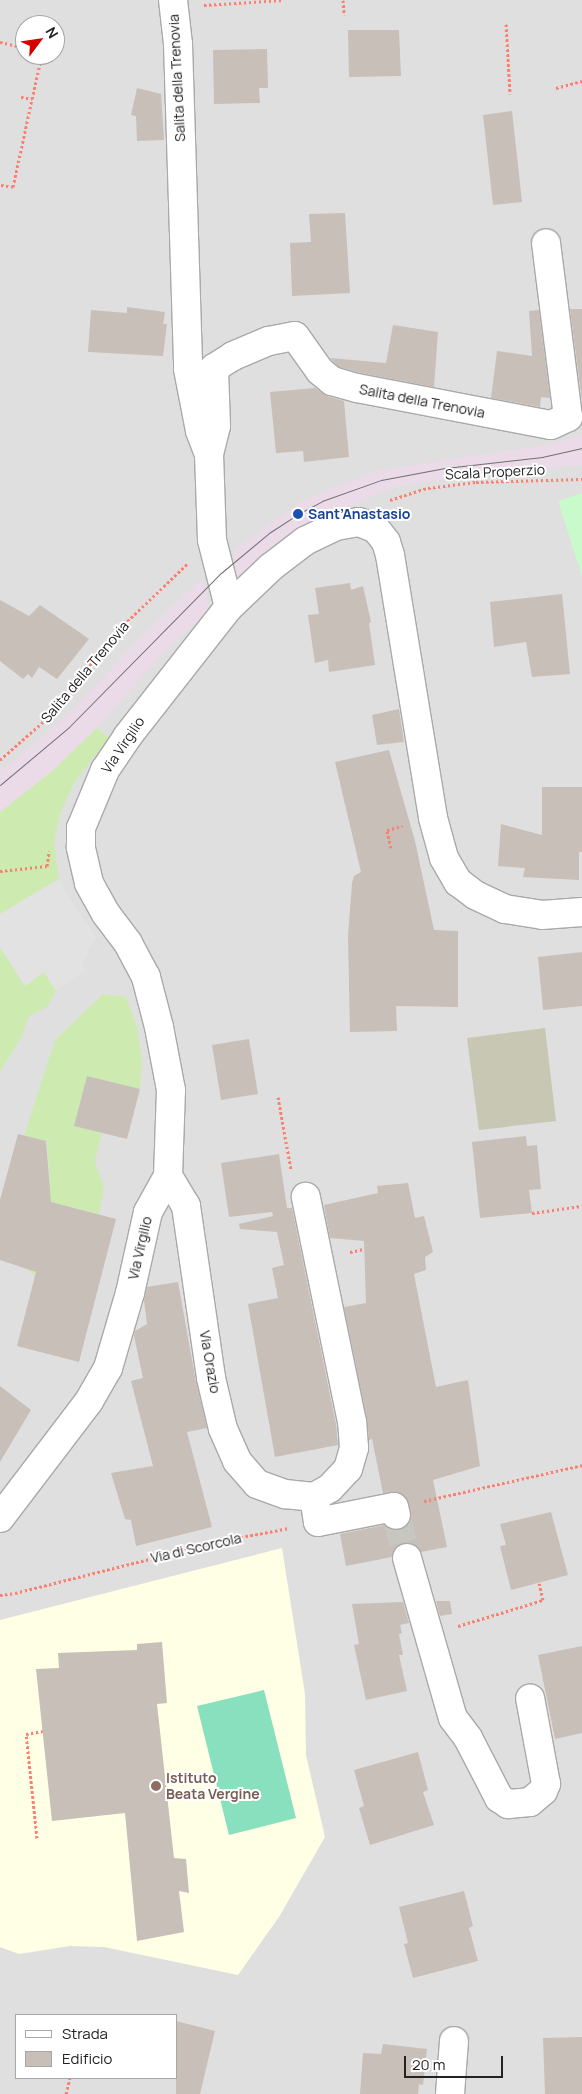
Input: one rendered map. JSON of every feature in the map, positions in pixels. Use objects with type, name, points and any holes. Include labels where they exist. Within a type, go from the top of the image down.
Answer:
[{"type":"street","name":"Salita della Trenovia","points":[[173,4],[178,44],[188,368],[200,430],[209,454]]},
{"type":"street","name":"Salita della Trenovia","points":[[228,607],[212,540],[209,454],[216,426],[214,368],[268,341],[295,336],[320,370],[332,381],[357,388],[551,426],[568,417],[546,243]]},
{"type":"street","name":"Via Virgilio","points":[[0,1518],[89,1401],[108,1368],[130,1293],[148,1212],[168,1176],[171,1090],[159,1027],[146,976],[128,943],[106,914],[89,882],[81,847],[81,828],[105,770],[127,737],[228,607],[271,567],[305,541],[336,526],[359,522]]},
{"type":"street","points":[[359,522],[376,529],[386,542],[390,556],[433,818],[444,858],[458,882],[475,895],[505,909],[542,915],[582,912]]},
{"type":"street","name":"Via Orazio","points":[[168,1176],[186,1206],[211,1378],[223,1429],[236,1462],[257,1484],[285,1494],[316,1509]]},
{"type":"street","points":[[306,1197],[350,1412],[354,1448],[348,1469],[330,1488],[316,1509]]},
{"type":"street","points":[[316,1509],[395,1511]]},
{"type":"street","points":[[407,1558],[453,1718],[468,1738],[499,1798],[508,1804],[530,1802],[543,1792],[546,1784],[530,1698]]},
{"type":"street","points":[[450,2094],[454,2041]]},
{"type":"path","points":[[173,4],[283,0]]},
{"type":"path","points":[[343,0],[344,15]]},
{"type":"path","points":[[506,24],[510,94]]},
{"type":"path","points":[[0,42],[15,46]]},
{"type":"path","points":[[1,185],[13,187],[40,65]]},
{"type":"path","points":[[556,88],[582,81]]},
{"type":"path","points":[[20,97],[32,99]]},
{"type":"path","name":"Scala Properzio","points":[[359,522],[371,507],[428,488],[476,482],[582,479]]},
{"type":"path","name":"Salita della Trenovia","points":[[0,760],[53,713],[114,634],[212,540]]},
{"type":"path","points":[[0,871],[47,866]]},
{"type":"path","points":[[278,1097],[296,1200],[306,1197]]},
{"type":"path","points":[[532,1213],[582,1206]]},
{"type":"path","points":[[395,1511],[582,1465]]},
{"type":"path","name":"Via di Scorcola","points":[[0,1595],[15,1593],[216,1542],[316,1509]]},
{"type":"path","points":[[429,1634],[543,1600],[539,1583]]},
{"type":"path","points":[[37,1838],[26,1734],[43,1731]]},
{"type":"path","points":[[66,2094],[70,2079]]},
{"type":"shaded area","points":[[0,0],[582,0],[582,2094],[0,2094]]},
{"type":"shaded area","points":[[582,436],[582,465],[469,475],[394,487],[345,508],[277,546],[237,584],[234,550],[304,500],[376,471],[551,444]]},
{"type":"shaded area","points":[[203,578],[209,610],[165,651],[97,728],[51,772],[0,812],[0,772],[65,718],[147,631]]},
{"type":"shaded area","points":[[59,879],[77,911],[96,936],[81,965],[85,971],[56,991],[44,972],[25,986],[0,947],[0,914]]},
{"type":"shaded area","points":[[545,1028],[556,1121],[479,1130],[467,1038]]},
{"type":"shaded area","name":"Istituto Beata Vergine","points":[[282,1548],[305,1694],[306,1755],[325,1837],[279,1917],[238,1975],[104,1947],[70,1946],[19,1954],[0,1947],[0,1620]]},
{"type":"green space","points":[[582,493],[582,576],[558,501]]},
{"type":"green space","points":[[97,728],[109,738],[74,783],[60,814],[54,842],[59,879],[0,914],[0,812],[51,772]]},
{"type":"green space","points":[[0,947],[24,985],[44,972],[56,991],[47,1007],[29,1016],[21,1038],[0,1072]]},
{"type":"green space","points":[[103,994],[126,997],[137,1027],[142,1061],[140,1089],[87,1076],[74,1126],[102,1133],[95,1162],[104,1187],[99,1214],[54,1203],[35,1276],[26,1269],[50,1182],[47,1141],[24,1136],[55,1040]]},
{"type":"green space","points":[[264,1690],[296,1818],[229,1835],[197,1706]]},
{"type":"building","points":[[348,30],[399,30],[401,76],[349,77]]},
{"type":"building","points":[[267,49],[268,88],[259,88],[260,103],[214,104],[213,50]]},
{"type":"building","points":[[137,88],[161,94],[164,140],[137,141],[136,116],[131,115]]},
{"type":"building","points":[[512,111],[522,202],[493,205],[483,115]]},
{"type":"building","points":[[345,213],[350,293],[292,296],[290,243],[311,242],[309,214]]},
{"type":"building","points":[[127,307],[165,312],[163,324],[167,324],[163,356],[88,352],[91,310],[127,313]]},
{"type":"building","points":[[570,309],[582,309],[582,401]]},
{"type":"building","points":[[539,310],[550,398],[541,397],[540,407],[491,398],[497,351],[532,356],[529,311]]},
{"type":"building","points":[[393,325],[438,332],[434,387],[339,367],[330,358],[386,363]]},
{"type":"building","points":[[315,388],[327,396],[344,401],[349,457],[304,462],[303,451],[276,453],[270,392]]},
{"type":"building","points":[[350,583],[351,590],[363,586],[371,622],[369,623],[375,665],[329,672],[328,660],[315,663],[308,615],[319,614],[315,588]]},
{"type":"building","points":[[562,594],[570,674],[532,677],[526,642],[494,647],[490,602]]},
{"type":"building","points":[[0,600],[29,616],[40,605],[89,639],[57,679],[39,667],[32,678],[28,674],[23,679],[0,661]]},
{"type":"building","points":[[399,709],[404,742],[377,745],[372,715]]},
{"type":"building","points":[[389,750],[415,841],[434,930],[458,931],[458,1007],[396,1006],[397,1031],[350,1032],[348,936],[352,883],[354,876],[361,872],[335,762]]},
{"type":"building","points":[[542,787],[582,787],[582,852],[579,852],[579,880],[523,877],[525,868],[498,866],[501,824],[542,835]]},
{"type":"building","points":[[582,952],[582,1006],[543,1010],[538,957]]},
{"type":"building","points":[[249,1039],[258,1094],[221,1100],[212,1045]]},
{"type":"building","points":[[87,1076],[140,1089],[127,1139],[74,1126]]},
{"type":"building","points":[[18,1134],[46,1141],[51,1202],[116,1219],[79,1362],[17,1346],[36,1272],[0,1260],[0,1200]]},
{"type":"building","points":[[526,1136],[527,1146],[537,1145],[541,1189],[529,1190],[532,1213],[480,1218],[472,1142]]},
{"type":"building","points":[[279,1154],[287,1208],[292,1208],[336,1424],[338,1445],[275,1457],[248,1304],[278,1298],[272,1268],[284,1265],[277,1232],[240,1229],[239,1224],[273,1216],[272,1212],[229,1217],[221,1163]]},
{"type":"building","points":[[408,1183],[415,1218],[424,1216],[433,1252],[425,1257],[426,1270],[414,1274],[436,1387],[468,1380],[480,1466],[433,1480],[447,1547],[421,1552],[411,1543],[403,1543],[395,1548],[392,1557],[346,1566],[340,1534],[384,1525],[391,1530],[400,1530],[407,1526],[411,1520],[411,1512],[405,1496],[398,1492],[383,1493],[372,1439],[369,1440],[367,1419],[344,1307],[366,1303],[364,1241],[330,1238],[324,1205],[378,1193],[377,1186]]},
{"type":"building","points":[[178,1282],[196,1382],[207,1428],[187,1432],[212,1527],[136,1546],[131,1520],[125,1519],[111,1473],[153,1466],[131,1381],[143,1378],[134,1336],[135,1331],[147,1324],[144,1301],[147,1287]]},
{"type":"building","points":[[0,1386],[31,1410],[0,1462]]},
{"type":"building","points":[[551,1512],[568,1575],[511,1590],[500,1546],[506,1545],[500,1524]]},
{"type":"building","points":[[436,1601],[450,1601],[452,1614],[440,1616]]},
{"type":"building","points":[[403,1602],[409,1623],[400,1625],[402,1633],[399,1634],[403,1655],[399,1655],[407,1691],[366,1700],[354,1645],[359,1644],[352,1604]]},
{"type":"building","points":[[162,1642],[167,1703],[157,1704],[174,1858],[186,1859],[189,1893],[179,1891],[184,1932],[137,1941],[125,1813],[52,1821],[36,1669],[59,1668],[58,1653],[137,1650],[137,1644]]},
{"type":"building","points":[[582,1646],[582,1733],[555,1739],[538,1655]]},
{"type":"building","points":[[418,1752],[428,1790],[423,1792],[434,1825],[370,1845],[359,1808],[364,1806],[354,1770]]},
{"type":"building","points":[[464,1891],[473,1926],[469,1928],[478,1961],[413,1978],[404,1944],[408,1943],[399,1907]]},
{"type":"building","points":[[178,2022],[215,2031],[200,2094],[176,2094],[176,2079],[178,2079]]},
{"type":"building","points":[[582,2037],[582,2094],[545,2094],[543,2038]]},
{"type":"building","points":[[383,2044],[427,2049],[423,2085],[419,2084],[418,2094],[360,2094],[363,2053],[381,2054]]},
{"type":"tunnel","points":[[396,1515],[407,1558]]},
{"type":"tram line","points":[[0,785],[69,727],[221,573],[269,533],[298,514],[322,501],[381,480],[445,468],[542,457],[582,448]]},
{"type":"place","name":"Sant’Anastasio","points":[[298,514]]},
{"type":"place","name":"Istituto Beata Vergine","points":[[156,1786]]}]
